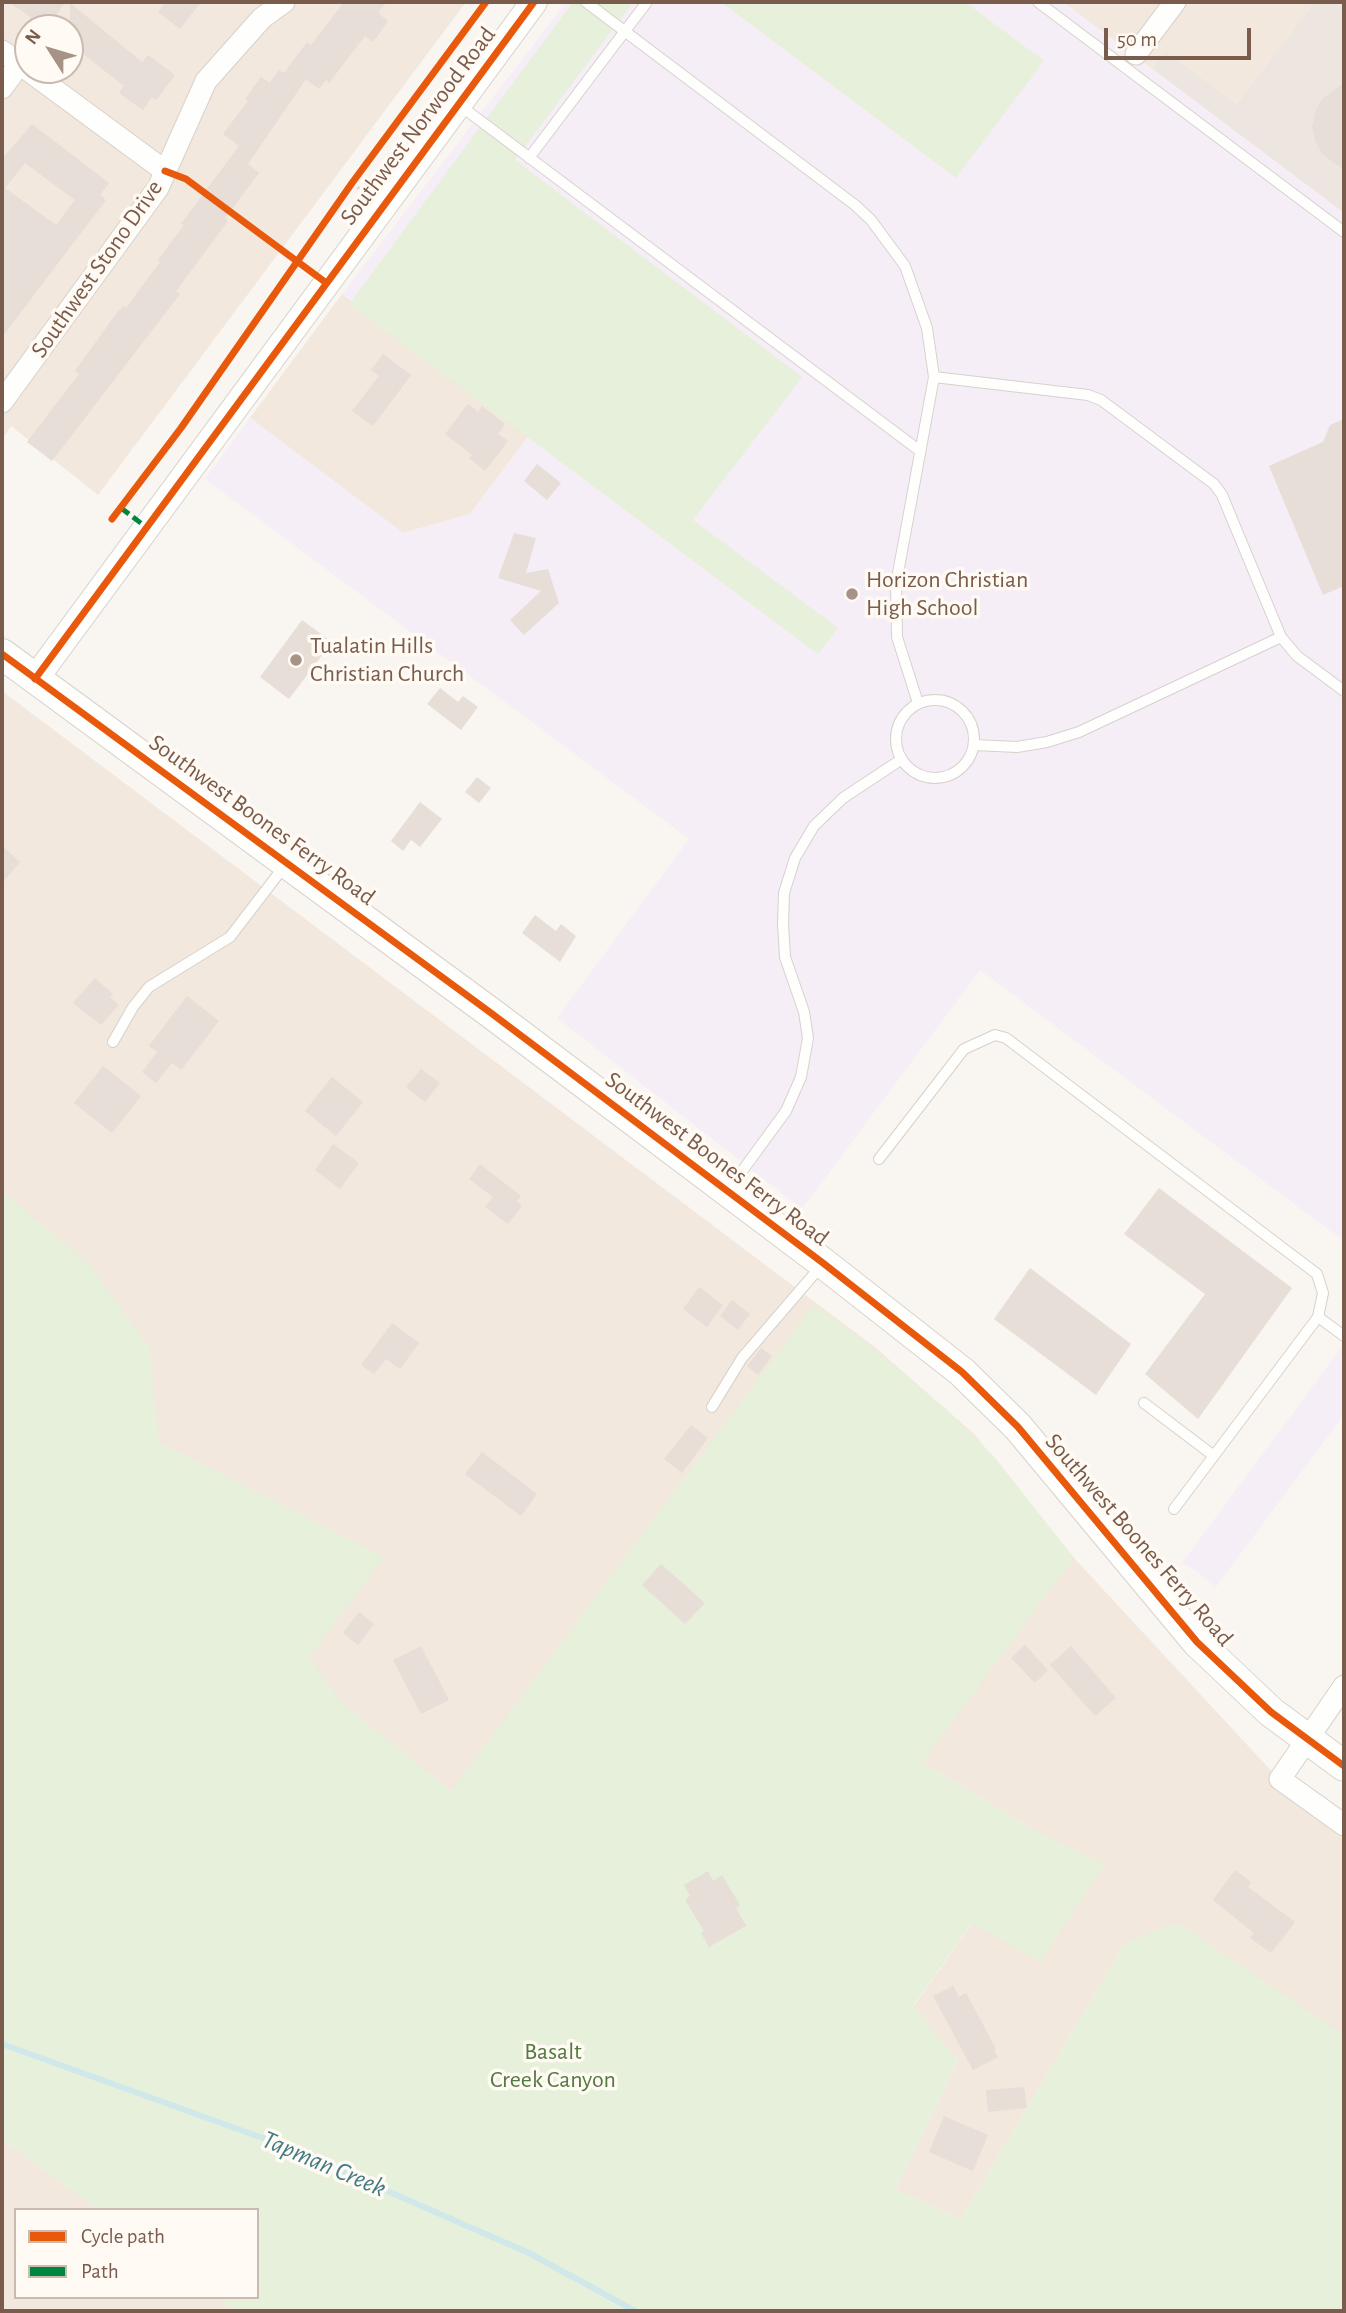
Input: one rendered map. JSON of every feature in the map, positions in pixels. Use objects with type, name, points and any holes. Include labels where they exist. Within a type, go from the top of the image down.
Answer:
[{"type":"main road","name":"Southwest Boones Ferry Road","points":[[2,654],[288,862],[906,1326],[990,1398],[1197,1642],[1271,1712],[1344,1766]]},
{"type":"street","name":"Southwest Stono Drive","points":[[2,402],[158,188],[206,81],[224,57],[262,18],[284,2]]},
{"type":"street","name":"Southwest Norwood Road","points":[[35,679],[534,2]]},
{"type":"street","points":[[1136,54],[1175,2]]},
{"type":"street","points":[[2,88],[14,72]]},
{"type":"street","points":[[45,84],[166,171]]},
{"type":"street","points":[[1344,1686],[1280,1779],[1344,1825]]},
{"type":"lane","points":[[586,2],[871,220],[905,266],[918,297],[932,351],[934,377],[898,562],[895,596],[897,637],[918,704]]},
{"type":"lane","points":[[529,158],[647,2]]},
{"type":"lane","points":[[1038,2],[1344,232]]},
{"type":"lane","points":[[458,104],[920,452]]},
{"type":"lane","points":[[934,377],[1088,395],[1101,400],[1204,476],[1222,495],[1281,637],[1297,656],[1344,691]]},
{"type":"lane","points":[[974,745],[1017,747],[1047,742],[1079,732],[1281,637]]},
{"type":"lane","points":[[942,700],[964,711],[971,721],[974,745],[970,758],[961,768],[936,778],[911,769],[902,758],[897,746],[900,721],[918,704],[942,700]]},
{"type":"lane","points":[[727,1191],[786,1111],[801,1077],[808,1038],[803,1012],[785,957],[783,924],[785,893],[795,858],[814,826],[843,798],[902,758]]},
{"type":"lane","points":[[113,1042],[133,1007],[149,987],[230,937],[288,862]]},
{"type":"lane","points":[[879,1159],[964,1049],[988,1036],[1006,1038],[1317,1275],[1323,1293],[1318,1317],[1174,1509]]},
{"type":"lane","points":[[712,1407],[742,1358],[823,1263]]},
{"type":"lane","points":[[1318,1317],[1344,1336]]},
{"type":"lane","points":[[1143,1403],[1214,1456]]},
{"type":"shaded area","points":[[2,2],[466,2],[98,495],[11,426],[2,439]]},
{"type":"shaded area","name":"Horizon Christian High School","points":[[566,2],[1063,2],[1344,213],[1344,1241],[980,970],[802,1209],[557,1018],[689,839],[205,479],[250,418],[403,533],[470,514],[529,435],[342,294]]},
{"type":"shaded area","points":[[1063,2],[1314,2],[1237,104],[1166,51],[1152,69]]},
{"type":"shaded area","points":[[1314,2],[1344,2],[1344,213],[1152,69],[1166,51],[1237,104]]},
{"type":"shaded area","points":[[342,294],[530,435],[470,514],[403,533],[250,418]]},
{"type":"shaded area","points":[[2,691],[876,1348],[974,1434],[1074,1558],[1314,1817],[1344,1838],[1344,2101],[1125,1943],[961,2219],[895,2190],[958,2061],[913,2007],[1037,1832],[922,1762],[466,1803],[2,1437]]},
{"type":"shaded area","points":[[1344,1344],[1344,1415],[1215,1588],[1197,1571],[1182,1563]]},
{"type":"shaded area","points":[[2,2139],[96,2208],[14,2208],[14,2299],[221,2299],[237,2311],[2,2311]]},
{"type":"green space","points":[[573,2],[633,2],[515,160],[802,377],[693,520],[838,628],[818,654],[349,304]]},
{"type":"green space","points":[[721,2],[965,2],[1044,61],[956,178]]},
{"type":"green space","name":"Basalt Creek Canyon","points":[[2,1191],[87,1262],[149,1347],[159,1442],[384,1557],[309,1657],[342,1703],[451,1791],[814,1304],[895,1366],[948,1411],[996,1459],[1074,1558],[922,1762],[1037,1832],[1105,1864],[1040,1962],[972,1923],[913,2006],[958,2061],[895,2190],[961,2219],[1125,1943],[1177,1922],[1344,2036],[1344,2311],[235,2311],[219,2299],[259,2299],[259,2208],[96,2208],[2,2139]]},
{"type":"building","points":[[8,2],[65,2],[57,14],[26,14]]},
{"type":"building","points":[[166,2],[201,2],[180,29],[158,12]]},
{"type":"building","points":[[344,2],[386,2],[378,13],[388,21],[373,42],[365,36],[329,83],[326,80],[319,89],[306,79],[248,164],[259,173],[225,218],[228,221],[176,291],[180,294],[52,461],[27,442],[79,374],[75,371],[118,311],[124,306],[126,308],[160,262],[158,260],[184,225],[181,224],[239,146],[223,134],[248,101],[245,99],[261,77],[270,83],[279,70],[284,73],[307,42],[311,45]]},
{"type":"building","points":[[70,3],[83,14],[70,14]]},
{"type":"building","points":[[84,14],[142,62],[148,55],[175,75],[156,100],[152,97],[143,110],[119,93],[124,86],[84,55]]},
{"type":"building","points":[[1344,83],[1344,170],[1322,154],[1312,127],[1315,112],[1322,99]]},
{"type":"building","points":[[32,124],[109,183],[100,195],[106,200],[2,337],[2,159]],"holes":[[[25,163],[75,200],[56,225],[5,188]]]},
{"type":"building","points":[[383,354],[411,375],[373,426],[352,411],[379,376],[371,370]]},
{"type":"building","points":[[468,404],[478,412],[482,406],[505,424],[498,434],[508,441],[485,471],[469,458],[472,455],[445,434]]},
{"type":"building","points":[[1344,419],[1344,586],[1323,595],[1269,466],[1323,442],[1330,425]]},
{"type":"building","points":[[537,464],[561,483],[547,500],[524,481]]},
{"type":"building","points":[[514,533],[536,538],[526,573],[548,569],[559,603],[524,635],[510,620],[541,591],[498,578]]},
{"type":"building","name":"Tualatin Hills Christian Church","points":[[302,620],[332,642],[289,699],[260,677]]},
{"type":"building","points":[[440,688],[458,702],[463,696],[478,707],[461,730],[427,704]]},
{"type":"building","points":[[477,777],[491,788],[479,803],[465,792]]},
{"type":"building","points":[[420,802],[442,819],[420,847],[411,840],[403,851],[391,841]]},
{"type":"building","points":[[2,846],[20,862],[2,883]]},
{"type":"building","points":[[535,915],[556,931],[561,924],[576,936],[560,962],[522,933]]},
{"type":"building","points":[[95,978],[113,994],[110,997],[119,1005],[101,1025],[73,1003]]},
{"type":"building","points":[[187,996],[219,1021],[181,1070],[172,1063],[156,1083],[142,1072],[157,1052],[149,1046]]},
{"type":"building","points":[[103,1066],[141,1096],[112,1133],[74,1103]]},
{"type":"building","points":[[421,1069],[440,1083],[425,1102],[406,1087]]},
{"type":"building","points":[[332,1077],[363,1102],[336,1136],[305,1111]]},
{"type":"building","points":[[333,1144],[359,1163],[340,1189],[315,1170]]},
{"type":"building","points":[[480,1164],[521,1196],[517,1201],[522,1206],[508,1224],[485,1207],[493,1197],[469,1179]]},
{"type":"building","points":[[1159,1188],[1292,1288],[1198,1419],[1145,1374],[1205,1294],[1124,1234]]},
{"type":"building","points":[[1030,1268],[1131,1344],[1096,1395],[994,1319]]},
{"type":"building","points":[[699,1287],[723,1305],[707,1327],[683,1309]]},
{"type":"building","points":[[732,1300],[750,1314],[738,1330],[720,1316]]},
{"type":"building","points":[[392,1323],[419,1343],[400,1369],[386,1359],[374,1374],[361,1365]]},
{"type":"building","points":[[761,1348],[772,1356],[758,1375],[747,1366]]},
{"type":"building","points":[[691,1425],[708,1438],[682,1473],[664,1459]]},
{"type":"building","points":[[482,1452],[537,1494],[521,1516],[465,1474]]},
{"type":"building","points":[[661,1564],[705,1603],[685,1624],[642,1585]]},
{"type":"building","points":[[359,1612],[374,1624],[358,1645],[343,1633]]},
{"type":"building","points":[[1025,1645],[1048,1670],[1035,1683],[1011,1658]]},
{"type":"building","points":[[421,1646],[449,1700],[421,1714],[393,1660]]},
{"type":"building","points":[[1071,1646],[1116,1698],[1095,1716],[1050,1665]]},
{"type":"building","points":[[1235,1870],[1251,1882],[1248,1887],[1295,1922],[1271,1953],[1250,1938],[1254,1933],[1213,1900]]},
{"type":"building","points":[[708,1871],[713,1881],[722,1875],[740,1905],[736,1908],[746,1926],[709,1947],[701,1933],[704,1931],[685,1900],[690,1896],[684,1885]]},
{"type":"building","points":[[953,1986],[959,1997],[966,1993],[998,2057],[973,2070],[933,1996]]},
{"type":"building","points":[[1024,2087],[1027,2108],[988,2112],[986,2090]]},
{"type":"building","points":[[944,2116],[988,2135],[973,2171],[929,2152]]},
{"type":"waterway","name":"Tapman Creek","points":[[2,2044],[282,2145],[529,2253],[635,2311]]},
{"type":"marked path","points":[[121,508],[146,527]]},
{"type":"cycle path","points":[[112,519],[181,428],[352,183],[486,2]]},
{"type":"cycle path","points":[[35,679],[534,2]]},
{"type":"cycle path","points":[[165,171],[186,179],[325,282]]},
{"type":"cycle path","points":[[2,654],[491,1013],[823,1263],[962,1372],[1018,1427],[1197,1642],[1271,1712],[1344,1766]]},
{"type":"place","name":"Horizon Christian High School","points":[[852,594]]},
{"type":"place","name":"Tualatin Hills Christian Church","points":[[296,660]]}]
